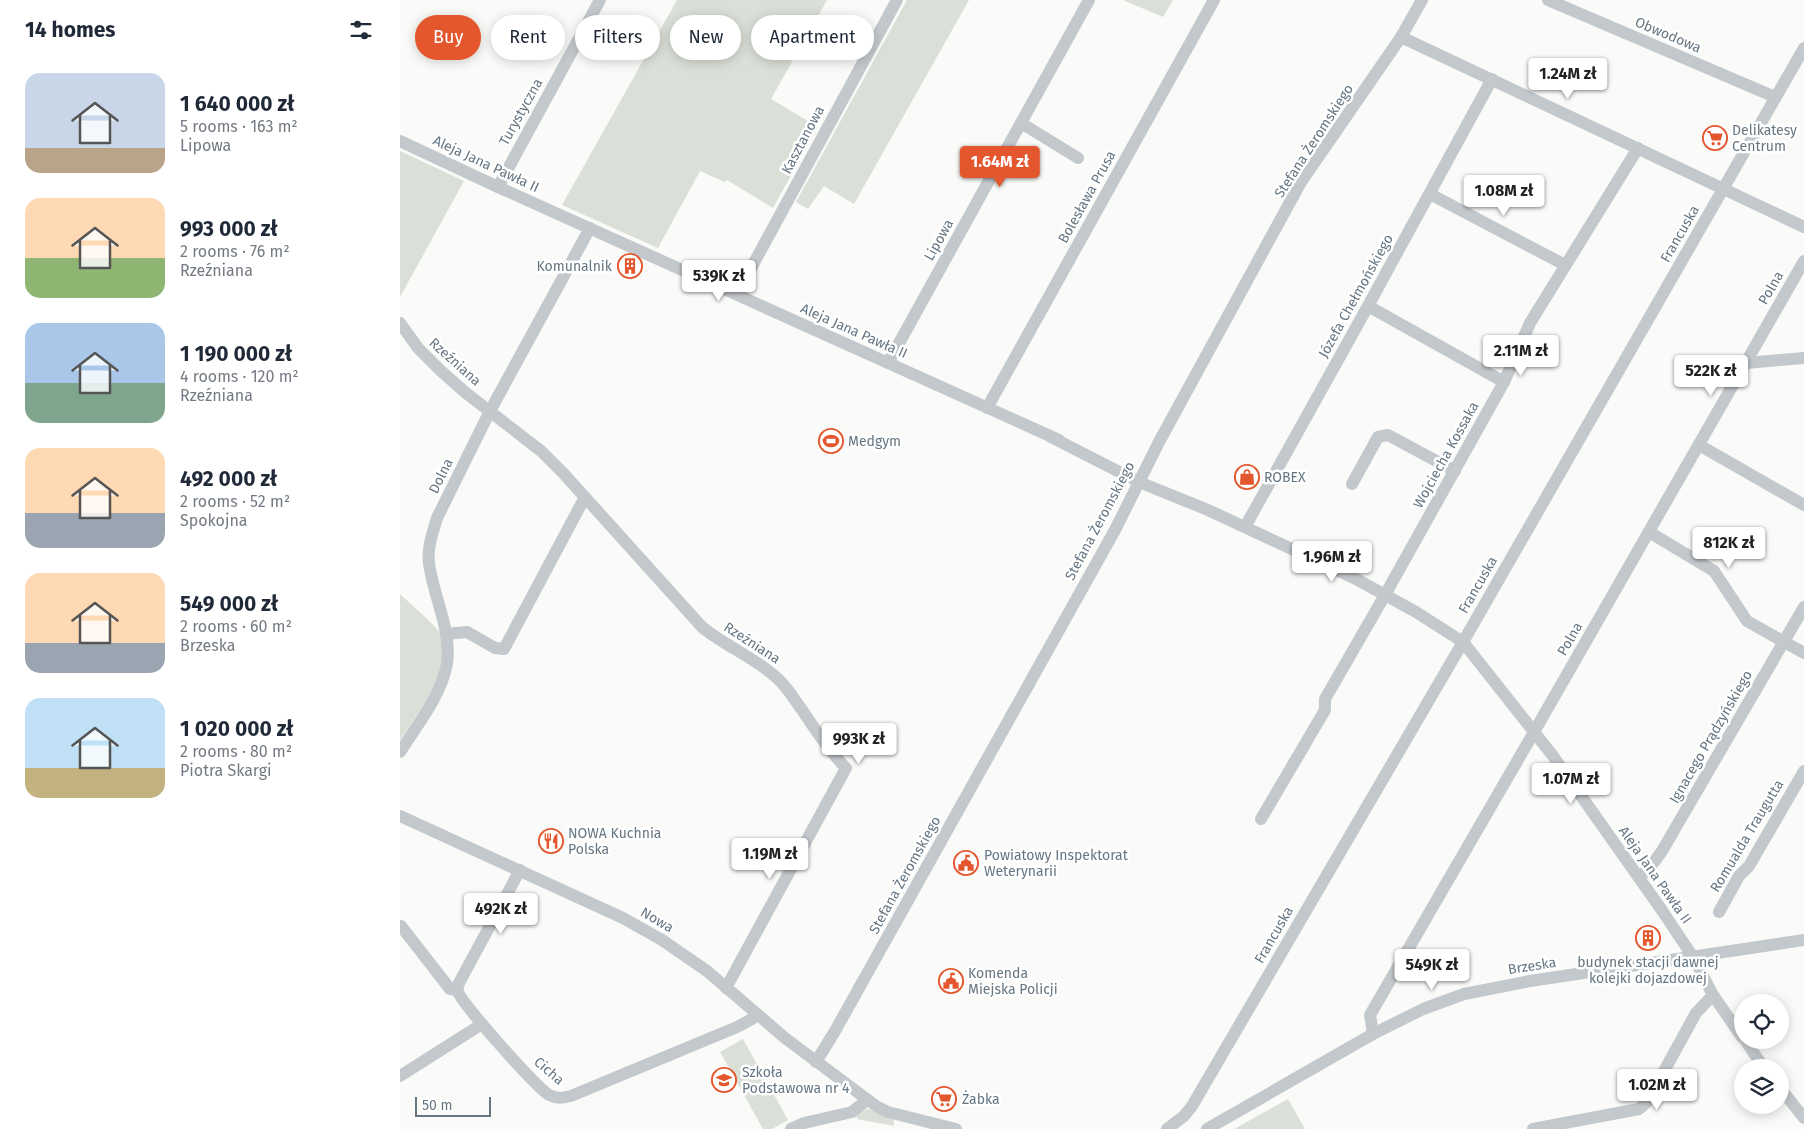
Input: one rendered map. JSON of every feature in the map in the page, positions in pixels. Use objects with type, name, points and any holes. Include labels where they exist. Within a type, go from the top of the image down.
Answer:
[{"type":"street","name":"Turystyczna","points":[[498,187],[600,0]]},
{"type":"street","name":"Kasztanowa","points":[[737,294],[897,0]]},
{"type":"street","name":"Lipowa","points":[[888,363],[1089,0]]},
{"type":"street","name":"Bolesława Prusa","points":[[987,408],[1214,0]]},
{"type":"street","name":"Stefana Żeromskiego","points":[[816,1062],[1022,697],[1301,182],[1401,37],[1422,0]]},
{"type":"street","name":"Obwodowa","points":[[1548,0],[1775,97]]},
{"type":"street","points":[[1401,37],[1804,226]]},
{"type":"street","name":"Francuska","points":[[1167,1129],[1184,1116],[1192,1106],[1463,642],[1804,48]]},
{"type":"street","name":"Józefa Chełmońskiego","points":[[1244,527],[1492,79]]},
{"type":"street","points":[[1021,123],[1078,158]]},
{"type":"street","name":"Aleja Jana Pawła II","points":[[400,141],[1141,478],[1356,579],[1416,612],[1463,642],[1535,730],[1694,957],[1714,995],[1734,1024]]},
{"type":"street","name":"Wojciecha Kossaka","points":[[1385,595],[1504,382],[1530,324],[1638,148]]},
{"type":"street","points":[[1430,194],[1565,265]]},
{"type":"street","name":"Dolna","points":[[400,752],[430,704],[444,675],[447,662],[446,634],[429,563],[431,536],[445,501],[490,411],[590,228]]},
{"type":"street","name":"Polna","points":[[1372,1034],[1370,1015],[1804,261]]},
{"type":"street","points":[[1368,306],[1504,382]]},
{"type":"street","name":"Rzeźniana","points":[[400,322],[418,348],[466,393],[541,451],[702,627],[779,679],[832,754],[846,768],[726,988]]},
{"type":"street","points":[[1746,363],[1804,358]]},
{"type":"street","points":[[1352,484],[1378,437],[1388,435],[1455,471]]},
{"type":"street","points":[[1699,445],[1804,505]]},
{"type":"street","points":[[446,634],[467,632],[495,648],[504,649],[585,497]]},
{"type":"street","points":[[1648,532],[1714,571],[1747,620],[1785,640],[1804,653]]},
{"type":"street","points":[[1261,819],[1325,710],[1325,700],[1385,595]]},
{"type":"street","name":"Ignacego Prądzyńskiego","points":[[1639,877],[1650,869],[1662,852],[1804,607]]},
{"type":"street","name":"Romualda Traugutta","points":[[1718,912],[1739,876],[1749,866],[1803,775]]},
{"type":"street","name":"Nowa","points":[[400,816],[633,923],[685,954],[756,1014],[867,1100],[888,1112],[956,1129]]},
{"type":"street","points":[[457,990],[459,982],[520,870]]},
{"type":"street","name":"Cicha","points":[[401,926],[450,989],[457,990],[459,996],[482,1024],[537,1084],[548,1094],[558,1099],[571,1096],[737,1027],[752,1019],[756,1014]]},
{"type":"street","name":"Brzeska","points":[[1207,1129],[1372,1034],[1423,1009],[1464,994],[1530,981],[1804,940]]},
{"type":"street","points":[[1533,1129],[1639,1109],[1647,1102],[1696,1013],[1714,995]]},
{"type":"street","points":[[400,1076],[482,1024]]},
{"type":"street","points":[[1789,1099],[1804,1118]]},
{"type":"street","points":[[791,1129],[804,1123],[852,1112],[867,1100]]},
{"type":"shaded area","points":[[677,0],[827,0],[819,15],[751,15],[751,60],[793,60],[771,99],[818,127],[773,208],[727,180],[725,182],[700,171],[658,248],[562,205],[643,60],[660,60],[660,30]]},
{"type":"shaded area","points":[[907,0],[969,0],[854,204],[824,186],[808,209],[796,202]]},
{"type":"shaded area","points":[[1123,0],[1173,0],[1163,17]]},
{"type":"shaded area","points":[[400,151],[464,181],[400,297]]},
{"type":"shaded area","points":[[400,594],[439,631],[443,649],[442,663],[432,690],[400,740]]},
{"type":"shaded area","points":[[743,1039],[788,1120],[772,1129],[763,1129],[720,1052]]},
{"type":"shaded area","points":[[1288,1099],[1305,1129],[1234,1129]]},
{"type":"shaded area","points":[[868,1109],[894,1120],[894,1126],[857,1119],[857,1114]]},
{"type":"place","name":"Delikatesy Centrum","points":[[1715,138]]},
{"type":"place","name":"Komunalnik","points":[[630,266]]},
{"type":"place","name":"Medgym","points":[[831,441]]},
{"type":"place","name":"ROBEX","points":[[1247,477]]},
{"type":"place","name":"NOWA Kuchnia Polska","points":[[551,841]]},
{"type":"place","name":"Powiatowy Inspektorat Weterynarii","points":[[966,863]]},
{"type":"place","name":"budynek stacji dawnej kolejki dojazdowej","points":[[1648,938]]},
{"type":"place","name":"Komenda Miejska Policji","points":[[951,981]]},
{"type":"place","name":"Szkoła Podstawowa nr 4","points":[[724,1080]]},
{"type":"place","name":"Żabka","points":[[944,1099]]}]
